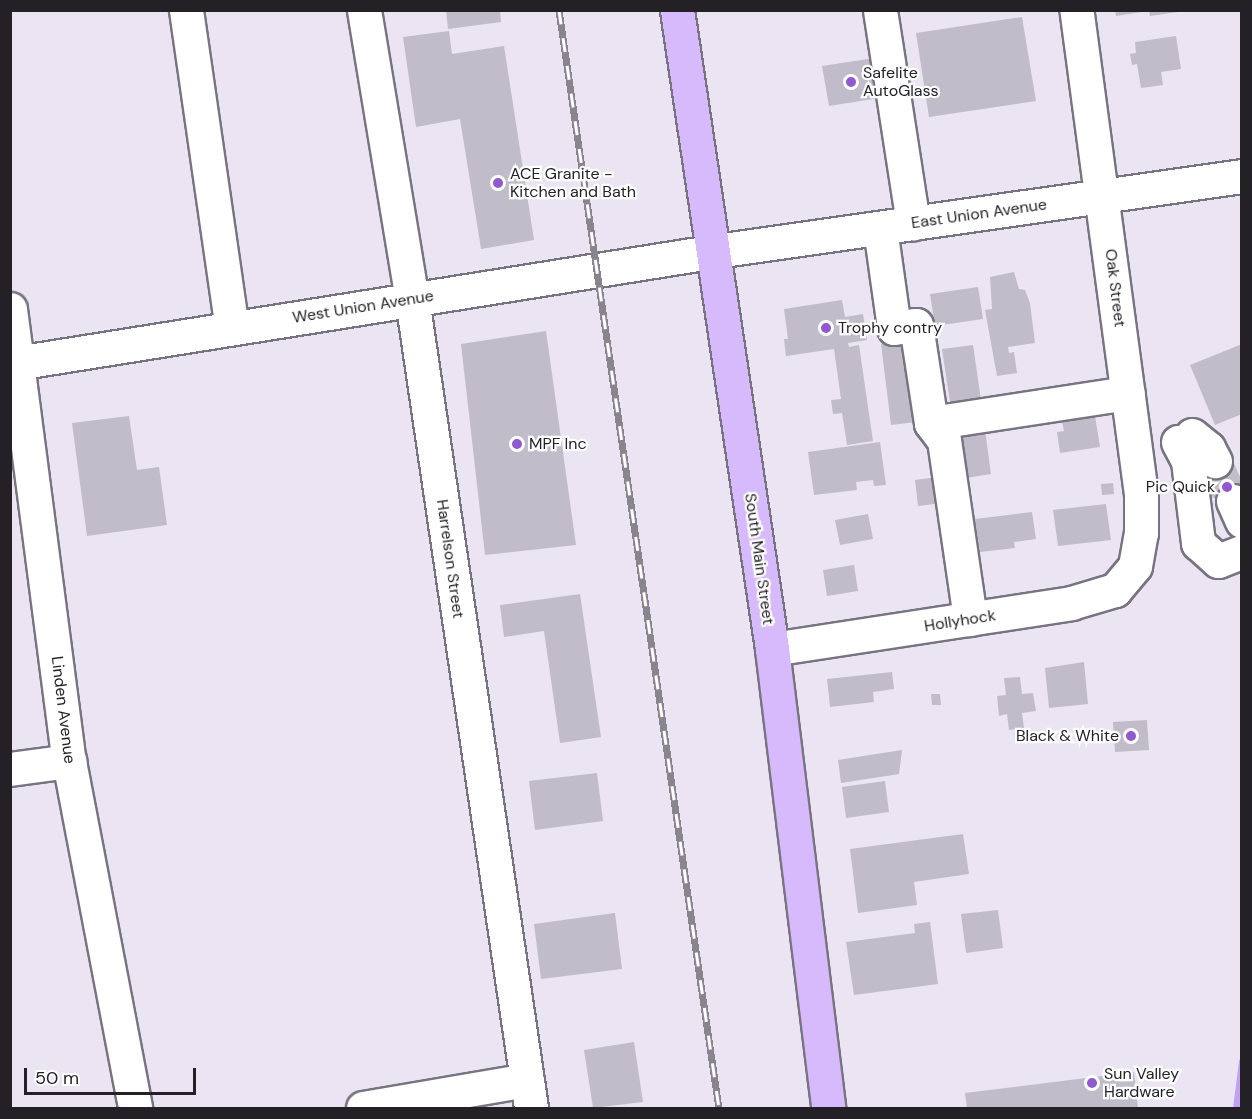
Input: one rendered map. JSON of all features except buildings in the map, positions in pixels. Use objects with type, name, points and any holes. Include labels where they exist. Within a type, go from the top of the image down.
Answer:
[{"type":"main road","name":"South Main Street","points":[[677,10],[716,250],[772,649],[828,1108]]},
{"type":"street","points":[[186,10],[232,328]]},
{"type":"street","name":"Harrelson Street","points":[[364,10],[412,299],[529,1094]]},
{"type":"street","points":[[880,10],[914,223]]},
{"type":"street","name":"Oak Street","points":[[1076,10],[1104,197],[1141,494],[1141,532],[1135,566]]},
{"type":"street","name":"East Union Avenue","points":[[716,250],[1242,176]]},
{"type":"street","points":[[880,228],[894,328],[916,325],[931,423],[944,440],[970,619]]},
{"type":"street","name":"West Union Avenue","points":[[15,363],[716,250]]},
{"type":"street","name":"Linden Avenue","points":[[10,309],[15,363],[69,761],[135,1108]]},
{"type":"street","points":[[931,423],[1128,393]]},
{"type":"street","points":[[1215,461],[1208,448],[1185,439],[1198,543],[1218,561],[1242,552]]},
{"type":"street","name":"Hollyhock","points":[[772,649],[1071,603],[1115,590],[1135,566]]},
{"type":"street","points":[[10,769],[69,761]]},
{"type":"street","points":[[363,1108],[529,1094]]},
{"type":"waterway","points":[[1236,1108],[1242,1061]]},
{"type":"tunnel","points":[[1215,461],[1233,501]]},
{"type":"railway","points":[[559,10],[719,1108]]},
{"type":"place","name":"Safelite AutoGlass","points":[[851,82]]},
{"type":"place","name":"ACE Granite - Kitchen and Bath","points":[[498,183]]},
{"type":"place","name":"Trophy contry","points":[[826,328]]},
{"type":"place","name":"MPF Inc","points":[[517,444]]},
{"type":"place","name":"Pic Quick","points":[[1227,487]]},
{"type":"place","name":"Black & White","points":[[1131,736]]},
{"type":"place","name":"Sun Valley Hardware","points":[[1092,1083]]}]
